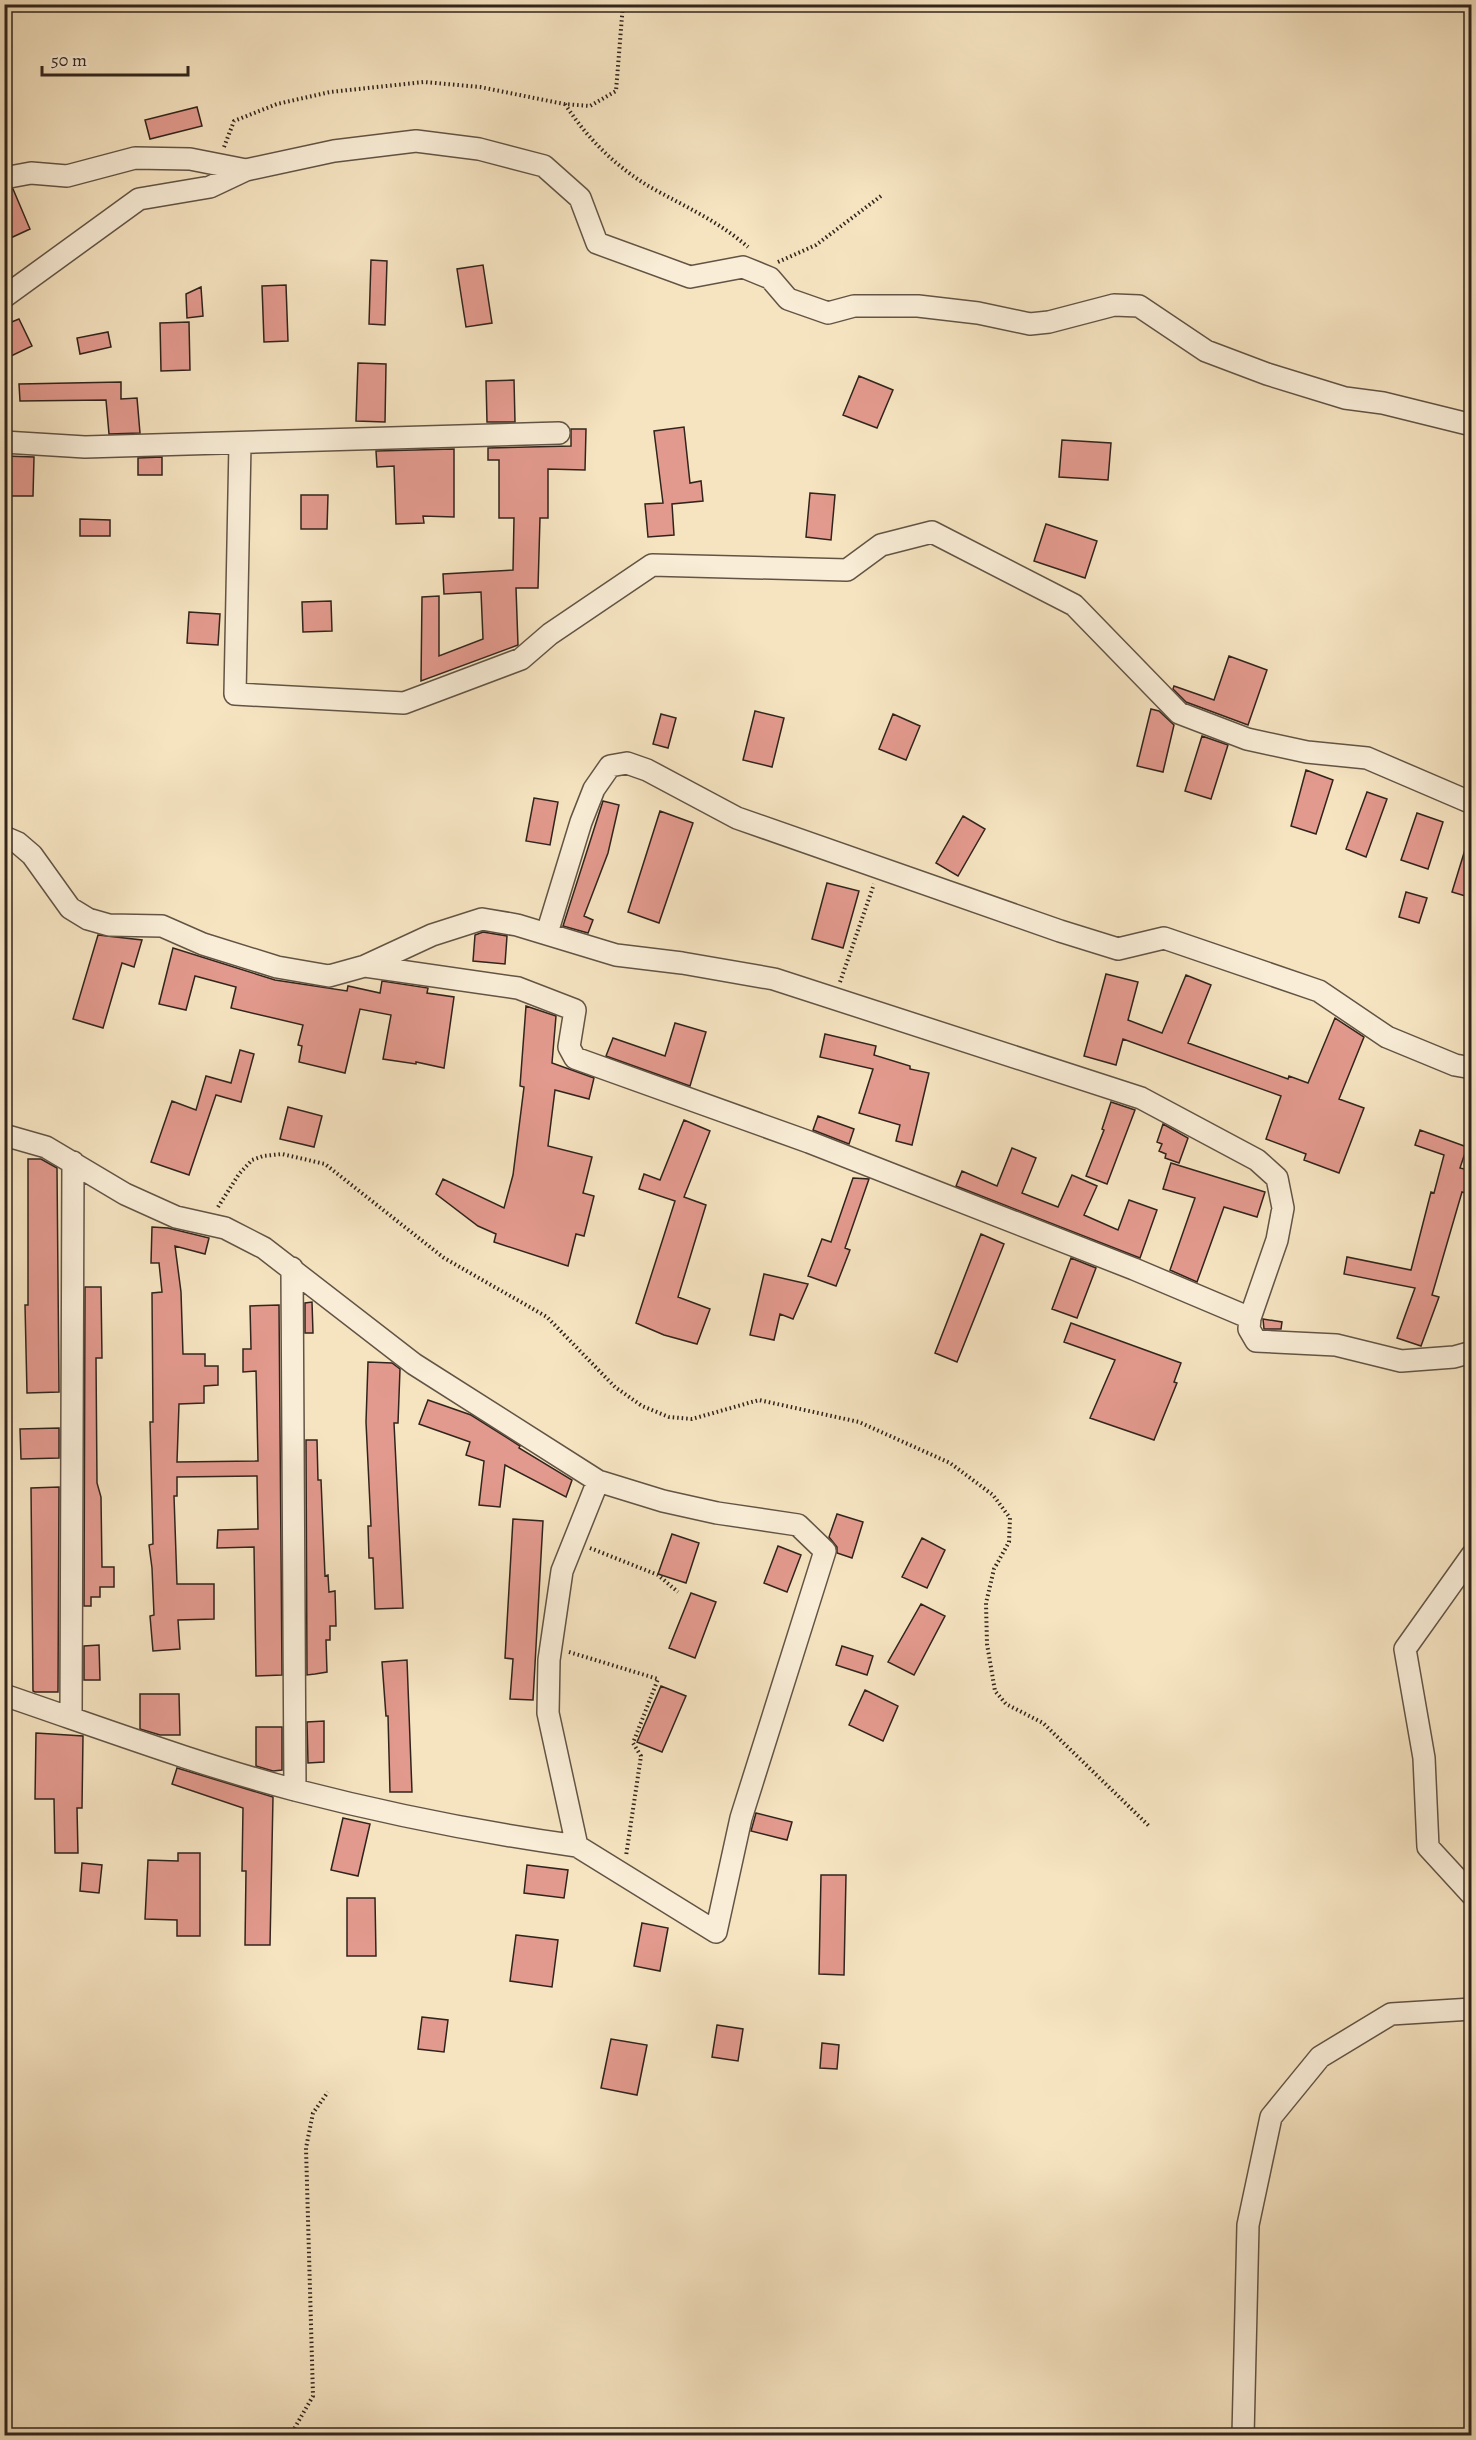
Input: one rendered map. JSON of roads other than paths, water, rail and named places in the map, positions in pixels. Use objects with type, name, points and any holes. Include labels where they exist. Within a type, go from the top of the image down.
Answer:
[{"type":"street","points":[[4,297],[139,199],[210,188],[246,170],[334,151],[416,141],[479,149],[544,166],[580,198],[597,243],[690,277],[743,267],[770,278],[788,299],[828,313],[854,306],[918,306],[978,313],[1030,324],[1049,322],[1114,305],[1139,306],[1206,351],[1267,374],[1345,398],[1383,403],[1472,425]]},
{"type":"street","points":[[4,178],[31,173],[67,176],[135,158],[189,159],[246,170]]},
{"type":"street","points":[[4,442],[85,447],[559,433]]},
{"type":"street","points":[[240,444],[235,694],[404,703],[521,659],[550,634],[652,565],[847,570],[881,544],[932,532],[1074,605],[1179,713],[1257,741],[1307,752],[1367,758],[1472,803]]},
{"type":"street","points":[[547,933],[594,789],[610,766],[627,764],[647,770],[737,818],[879,869],[1118,949],[1164,938],[1319,991],[1387,1037],[1455,1065],[1472,1068]]},
{"type":"street","points":[[4,837],[18,843],[32,855],[70,908],[88,919],[109,925],[162,926],[204,944],[277,967],[329,976],[365,966],[432,935],[482,919],[547,933],[583,947],[616,955],[682,963],[774,979],[1141,1098],[1257,1160],[1277,1178],[1283,1208],[1277,1240],[1250,1318],[1249,1329],[1256,1341],[1336,1345],[1401,1360],[1454,1357],[1472,1352]]},
{"type":"street","points":[[365,966],[518,988],[575,1010],[569,1047],[575,1058],[809,1142],[1134,1269],[1250,1318]]},
{"type":"street","points":[[4,1135],[46,1147],[125,1194],[176,1217],[225,1228],[264,1248],[414,1364],[598,1481],[663,1501],[717,1513],[798,1525],[825,1551],[744,1808],[716,1932],[578,1846],[496,1834],[295,1790],[174,1753],[4,1695]]},
{"type":"street","points":[[71,1717],[73,1162]]},
{"type":"street","points":[[292,1268],[295,1790]]},
{"type":"street","points":[[578,1846],[548,1713],[551,1647],[562,1571],[598,1481]]},
{"type":"street","points":[[1472,1555],[1405,1648],[1424,1758],[1428,1846],[1472,1895]]},
{"type":"street","points":[[1243,2436],[1248,2225],[1271,2117],[1320,2057],[1391,2014],[1472,2009]]}]
